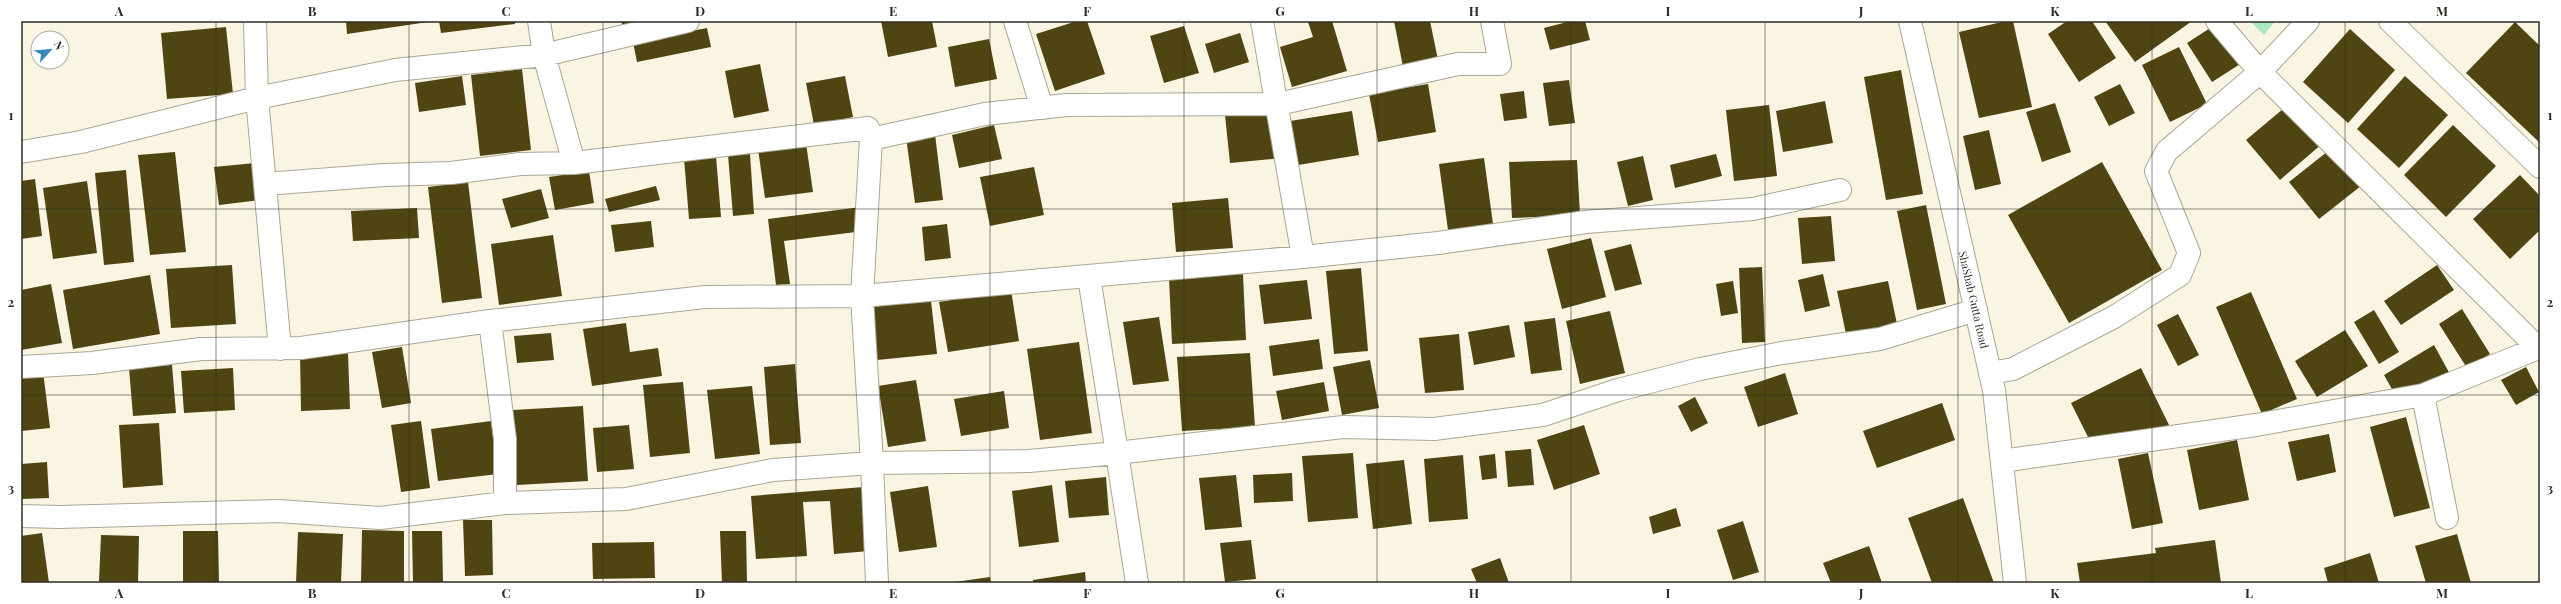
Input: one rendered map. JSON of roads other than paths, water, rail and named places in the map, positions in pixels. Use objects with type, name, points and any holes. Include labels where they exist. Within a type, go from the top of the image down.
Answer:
[{"type":"street","points":[[255,21],[257,98],[280,349]]},
{"type":"street","points":[[539,21],[544,55],[574,163]]},
{"type":"street","points":[[21,152],[80,142],[257,98],[395,70],[544,55],[688,21]]},
{"type":"street","points":[[1015,21],[1042,108]]},
{"type":"street","points":[[1262,21],[1278,104],[1303,257]]},
{"type":"street","points":[[872,140],[985,114],[1066,105],[1278,104],[1458,64],[1500,64],[1492,21]]},
{"type":"street","name":"ShaShab Gutta Road","points":[[1910,21],[1990,373],[2002,461],[2015,583]]},
{"type":"street","points":[[2002,461],[2256,425],[2422,395],[2538,348],[2260,72],[2217,21]]},
{"type":"street","points":[[1990,373],[2013,369],[2114,317],[2180,275],[2189,253],[2156,171],[2167,151],[2260,72],[2308,21]]},
{"type":"street","points":[[2390,21],[2540,167]]},
{"type":"street","points":[[265,184],[384,175],[451,173],[520,164],[574,163],[868,128],[872,140],[862,296],[872,463],[877,583]]},
{"type":"street","points":[[21,366],[92,363],[201,349],[301,348],[490,321],[705,297],[862,296],[1438,244],[1586,222],[1753,209],[1840,190]]},
{"type":"street","points":[[1089,276],[1137,583]]},
{"type":"street","points":[[21,516],[59,518],[278,511],[380,518],[505,503],[626,499],[772,470],[872,463],[1029,461],[1117,453],[1343,427],[1434,428],[1543,415],[1618,390],[1700,369],[1782,353],[1880,339],[1976,310]]},
{"type":"street","points":[[490,321],[504,439],[505,503]]},
{"type":"street","points":[[2422,395],[2447,518]]}]
